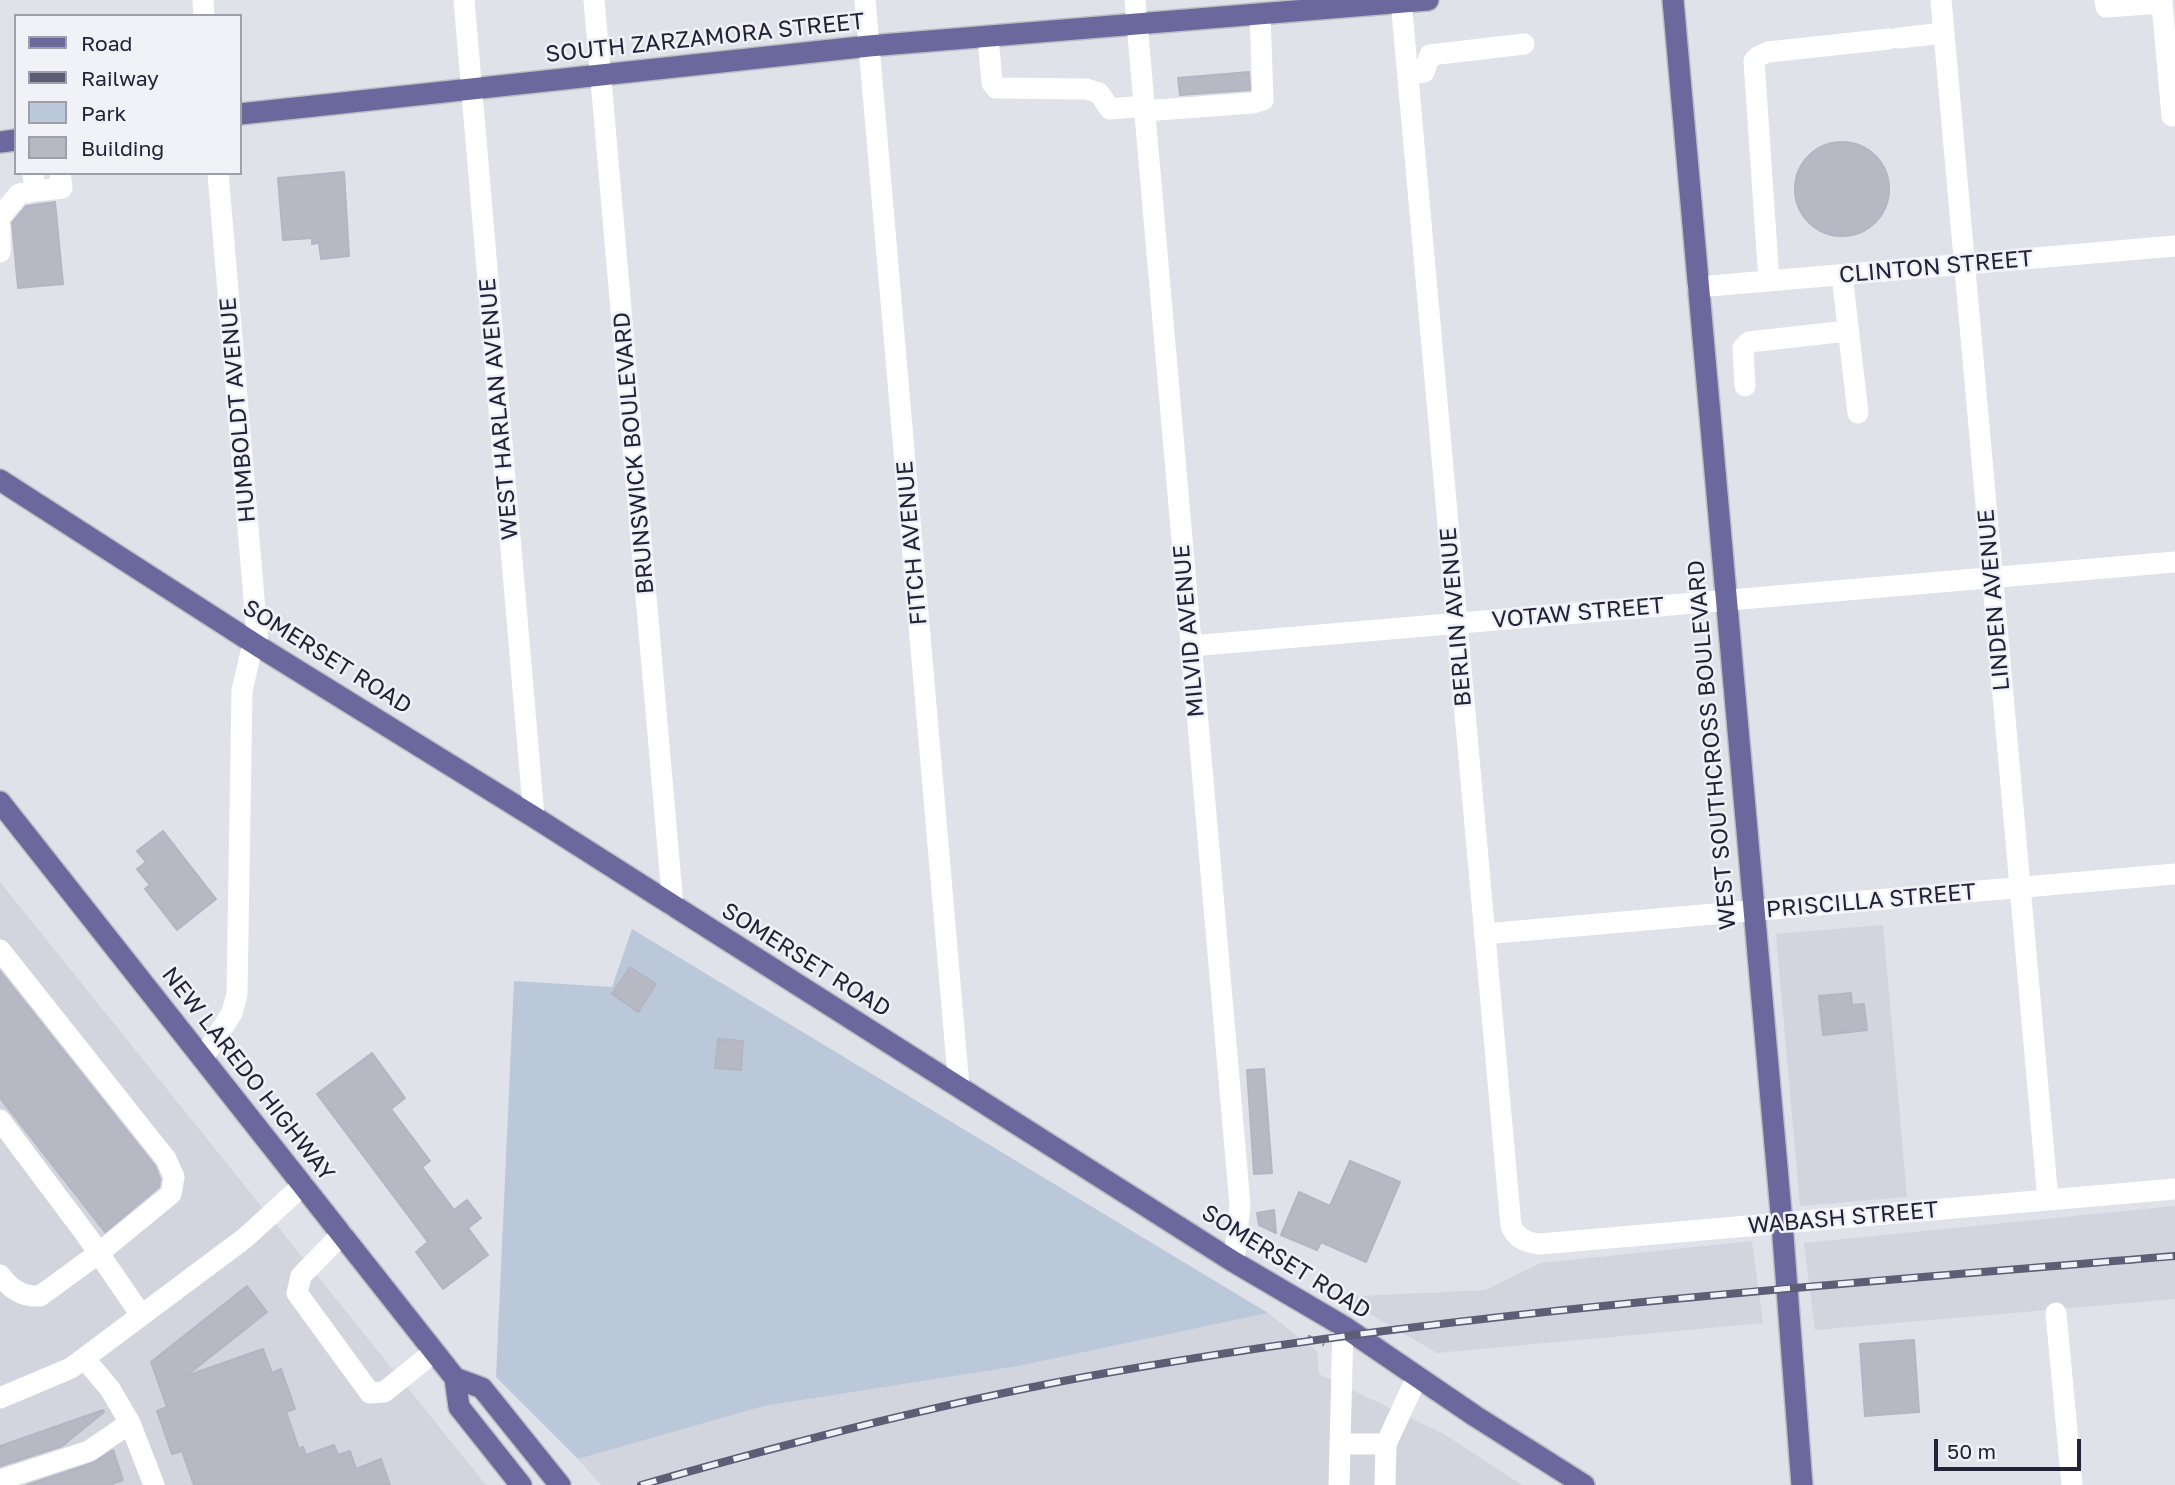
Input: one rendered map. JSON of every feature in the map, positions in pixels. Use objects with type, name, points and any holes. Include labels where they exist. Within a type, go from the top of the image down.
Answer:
[{"type":"main road","name":"SOUTH ZARZAMORA STREET","points":[[242,114],[869,46],[1428,0]]},
{"type":"main road","name":"WEST SOUTHCROSS BOULEVARD","points":[[1673,0],[1782,1223],[1802,1485]]},
{"type":"main road","name":"SOMERSET ROAD","points":[[0,480],[1234,1262],[1343,1326],[1475,1416],[1584,1485]]},
{"type":"main road","name":"NEW LAREDO HIGHWAY","points":[[0,802],[454,1378],[459,1407],[521,1485]]},
{"type":"main road","name":"NEW LAREDO HIGHWAY","points":[[454,1378],[482,1388],[560,1485]]},
{"type":"street","name":"WEST HARLAN AVENUE","points":[[464,0],[534,817]]},
{"type":"street","name":"BRUNSWICK BOULEVARD","points":[[594,0],[673,906]]},
{"type":"street","name":"FITCH AVENUE","points":[[865,0],[959,1087]]},
{"type":"street","name":"MILVID AVENUE","points":[[1135,0],[1240,1205],[1234,1262]]},
{"type":"street","name":"LINDEN AVENUE","points":[[1941,0],[2048,1200]]},
{"type":"street","points":[[2105,0],[2106,6],[2162,3],[2171,60],[2172,116]]},
{"type":"street","name":"BERLIN AVENUE","points":[[1401,1],[1484,934],[1511,1226],[1514,1234]]},
{"type":"street","points":[[988,37],[992,83],[996,88],[1086,89],[1099,93],[1110,109],[1252,103],[1263,100],[1260,15]]},
{"type":"street","points":[[1769,281],[1754,61],[1768,52],[1944,33]]},
{"type":"street","points":[[1408,74],[1424,72],[1430,55],[1524,44]]},
{"type":"street","points":[[0,217],[19,194],[34,182],[62,188],[60,175]]},
{"type":"street","name":"HUMBOLDT AVENUE","points":[[203,1058],[232,1013],[237,994],[242,691],[255,644],[218,175]]},
{"type":"street","points":[[0,227],[0,252]]},
{"type":"street","name":"CLINTON STREET","points":[[1698,287],[2175,246]]},
{"type":"street","points":[[1842,275],[1858,413]]},
{"type":"street","points":[[1745,386],[1743,348],[1749,342],[1847,331]]},
{"type":"street","name":"VOTAW STREET","points":[[1191,646],[2175,562]]},
{"type":"street","name":"PRISCILLA STREET","points":[[1484,934],[2175,874]]},
{"type":"street","points":[[0,950],[166,1159],[174,1177],[171,1194],[99,1253],[40,1296],[28,1297],[11,1288],[0,1275]]},
{"type":"street","points":[[0,1120],[99,1253],[141,1315]]},
{"type":"street","points":[[0,1398],[78,1363],[245,1238],[303,1185]]},
{"type":"street","name":"WABASH STREET","points":[[1514,1234],[1530,1244],[1540,1244],[2175,1189]]},
{"type":"street","points":[[342,1234],[301,1276],[297,1293],[370,1393],[384,1392],[434,1352]]},
{"type":"street","points":[[2056,1313],[2072,1485]]},
{"type":"street","points":[[1339,1485],[1343,1326]]},
{"type":"street","points":[[78,1363],[110,1390],[130,1423],[154,1485]]},
{"type":"street","points":[[1385,1485],[1386,1444],[1417,1377]]},
{"type":"street","points":[[0,1480],[89,1451],[130,1423]]},
{"type":"street","points":[[1340,1444],[1386,1444]]},
{"type":"path","points":[[1308,1336],[1329,1348]]},
{"type":"shaded area","points":[[0,882],[486,1485],[0,1485]]},
{"type":"shaded area","points":[[1883,925],[1907,1197],[1800,1206],[1776,934]]},
{"type":"shaded area","points":[[2175,1206],[2175,1299],[1815,1330],[1804,1243]]},
{"type":"shaded area","points":[[1752,1241],[1763,1323],[1437,1353],[1341,1297],[1485,1290],[1541,1263]]},
{"type":"shaded area","points":[[1268,1313],[1317,1351],[1319,1374],[1442,1433],[1522,1485],[601,1485],[578,1459],[764,1406],[1019,1366]]},
{"type":"green space","points":[[632,929],[1268,1313],[1019,1366],[764,1406],[578,1459],[496,1377],[514,981],[612,987]]},
{"type":"building","points":[[1249,72],[1250,90],[1180,95],[1178,78]]},
{"type":"building","points":[[1842,142],[1860,146],[1875,156],[1885,171],[1889,189],[1885,207],[1875,222],[1860,232],[1842,236],[1824,232],[1809,222],[1799,207],[1795,189],[1799,171],[1809,156],[1824,146]]},
{"type":"building","points":[[344,172],[349,256],[321,259],[319,243],[312,244],[312,238],[283,240],[278,178]]},
{"type":"building","points":[[55,202],[63,284],[18,288],[12,223],[26,206]]},
{"type":"building","points":[[163,831],[216,899],[177,930],[145,889],[150,885],[137,869],[146,862],[137,851]]},
{"type":"building","points":[[630,967],[656,984],[638,1012],[612,994]]},
{"type":"building","points":[[0,971],[155,1166],[160,1179],[159,1187],[105,1232],[0,1098]]},
{"type":"building","points":[[1851,993],[1852,1005],[1864,1004],[1867,1030],[1823,1035],[1819,996]]},
{"type":"building","points":[[718,1039],[743,1041],[741,1070],[715,1068]]},
{"type":"building","points":[[372,1053],[405,1098],[391,1109],[430,1161],[422,1167],[454,1210],[467,1200],[481,1218],[468,1228],[488,1255],[443,1289],[416,1252],[428,1242],[317,1094]]},
{"type":"building","points":[[1264,1069],[1272,1173],[1254,1174],[1247,1070]]},
{"type":"building","points":[[1350,1161],[1400,1182],[1366,1262],[1321,1242],[1317,1250],[1281,1235],[1299,1192],[1330,1206]]},
{"type":"building","points":[[1274,1210],[1276,1233],[1259,1225],[1257,1213]]},
{"type":"building","points":[[247,1286],[267,1312],[186,1376],[263,1349],[272,1373],[281,1369],[295,1409],[286,1412],[299,1449],[303,1447],[306,1455],[334,1445],[338,1455],[350,1451],[356,1469],[381,1459],[390,1485],[194,1485],[182,1451],[172,1454],[157,1411],[167,1407],[151,1362]]},
{"type":"building","points":[[1914,1340],[1919,1412],[1865,1416],[1860,1344]]},
{"type":"building","points":[[103,1410],[104,1412],[62,1446],[0,1466],[0,1446]]},
{"type":"building","points":[[113,1450],[123,1480],[110,1485],[27,1485],[93,1463]]},
{"type":"railway","points":[[641,1485],[934,1408],[1052,1383],[1244,1350],[1642,1302],[2175,1256]]}]
